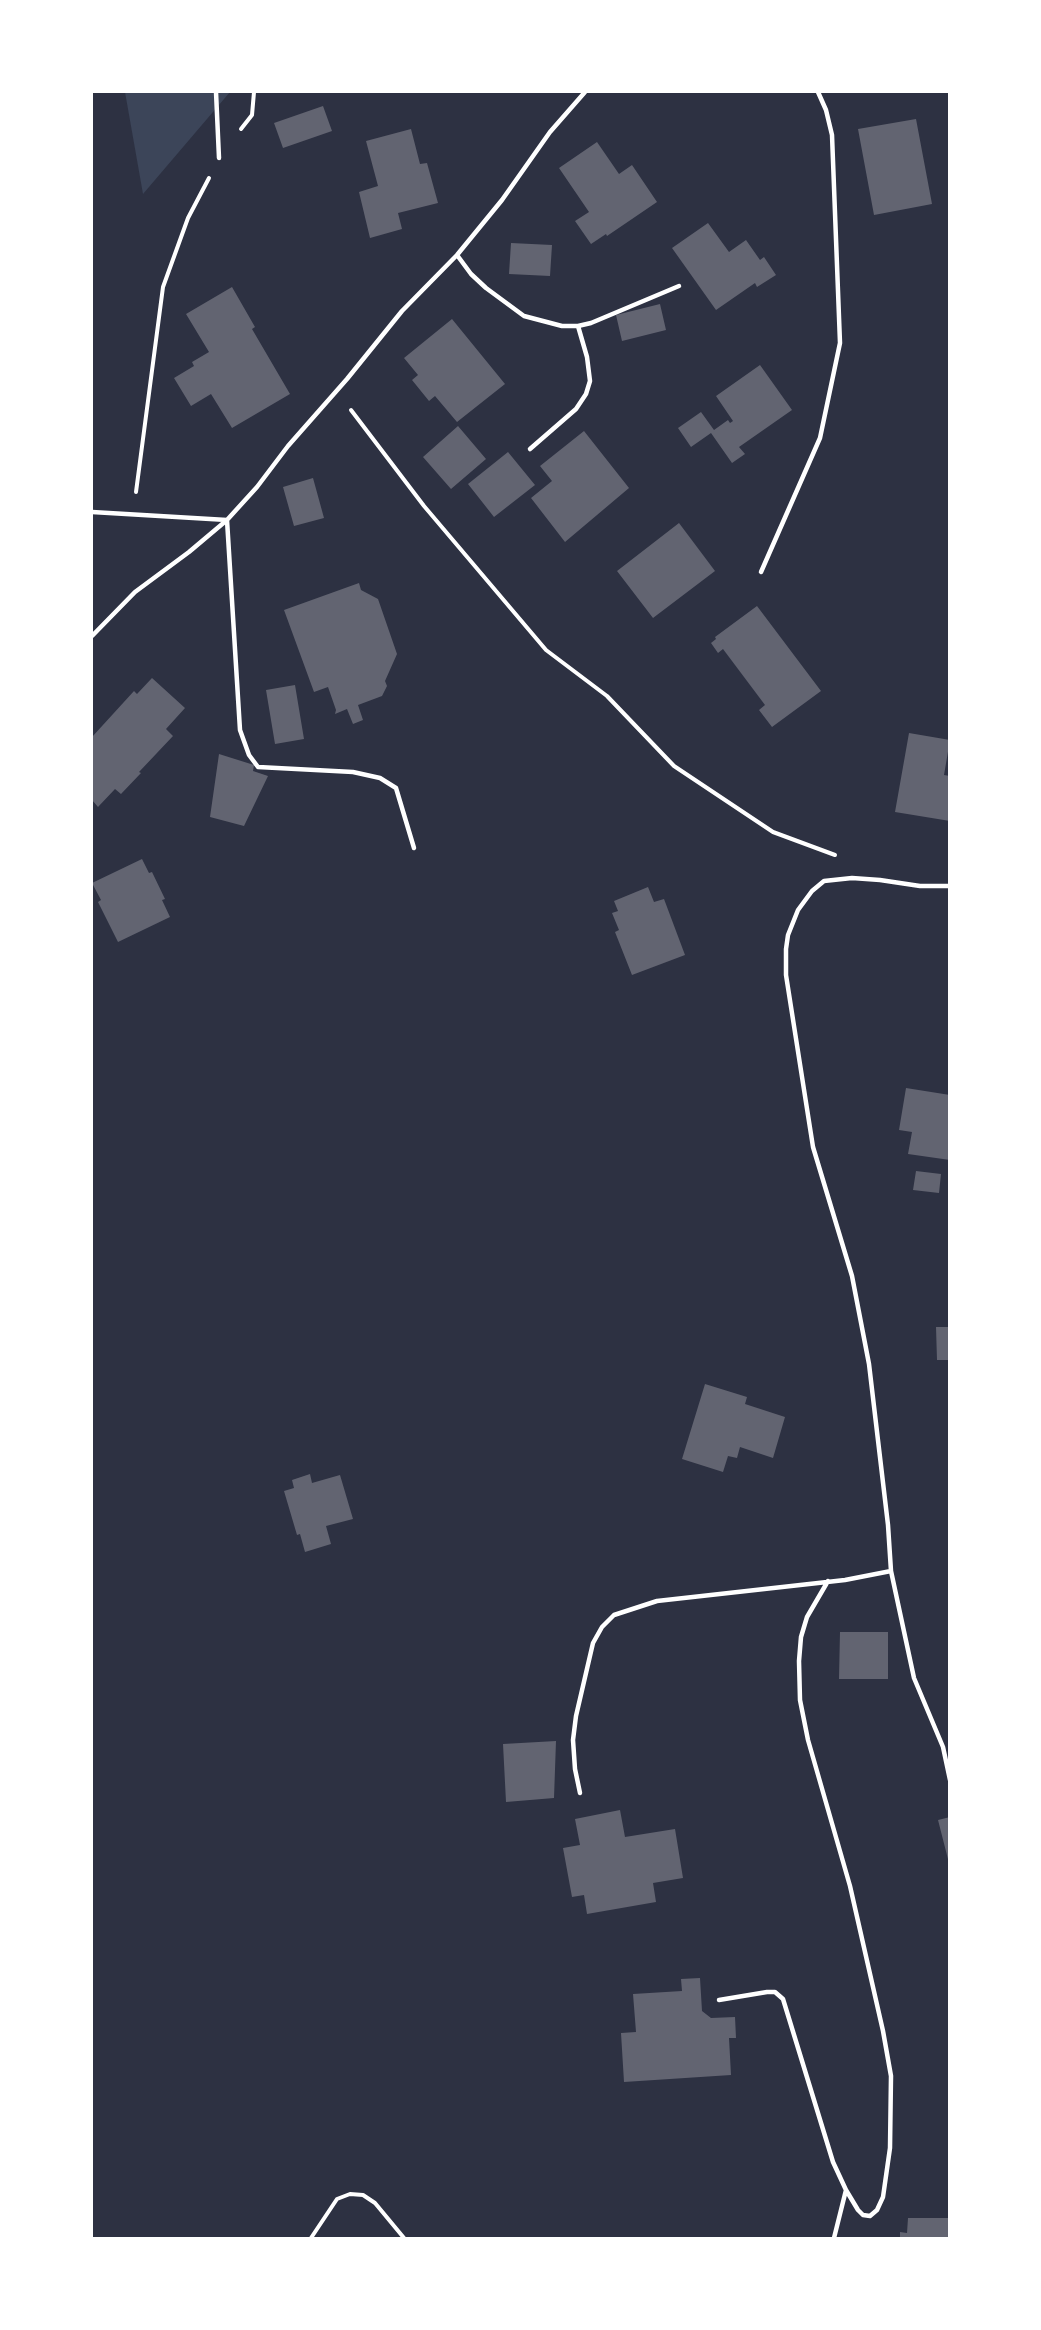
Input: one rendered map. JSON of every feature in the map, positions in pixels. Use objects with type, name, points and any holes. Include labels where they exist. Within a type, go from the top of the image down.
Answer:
[{"type":"lane","points":[[216,92],[219,158]]},
{"type":"lane","points":[[92,636],[135,592],[227,520],[257,487],[288,446],[337,391],[402,311],[457,255],[502,200],[550,132],[585,92]]},
{"type":"lane","points":[[762,572],[820,438],[840,343],[831,135],[826,110],[818,92]]},
{"type":"lane","points":[[457,255],[486,288],[524,316],[562,326],[591,323],[679,286]]},
{"type":"lane","points":[[530,448],[576,409],[586,394],[590,381],[587,357],[578,326]]},
{"type":"lane","points":[[92,512],[227,520]]},
{"type":"lane","points":[[227,520],[240,730],[249,755],[258,767],[352,772],[380,778],[396,788],[414,848]]},
{"type":"lane","points":[[950,886],[920,886],[852,878],[824,881],[812,891],[798,910],[788,935],[786,975],[813,1146],[852,1276],[868,1364],[888,1525],[891,1571],[914,1678],[944,1747],[950,1780]]},
{"type":"lane","points":[[580,1792],[574,1749],[576,1716],[593,1643],[602,1627],[614,1615],[657,1601],[845,1580],[891,1571]]},
{"type":"lane","points":[[720,2000],[767,1992],[775,1992],[783,1999],[830,2152],[846,2190],[863,2215],[870,2216],[877,2210],[883,2198],[890,2148],[891,2076],[850,1886],[808,1740],[800,1700],[801,1637],[807,1617],[828,1581]]},
{"type":"lane","points":[[834,2238],[846,2190]]},
{"type":"path","points":[[133,516],[163,287],[188,218],[219,158],[252,115],[254,92]]},
{"type":"path","points":[[337,391],[424,506],[546,650],[607,696],[674,766],[772,832],[843,857],[852,878]]},
{"type":"path","points":[[311,2238],[337,2199],[350,2194],[363,2195],[375,2203],[404,2238]]},
{"type":"shaded area","points":[[125,92],[230,92],[143,194]]},
{"type":"building","points":[[323,106],[332,131],[283,148],[274,123]]},
{"type":"building","points":[[916,119],[932,204],[874,215],[858,129]]},
{"type":"building","points":[[411,129],[420,164],[427,163],[438,203],[398,213],[402,229],[370,238],[359,192],[378,186],[366,141]]},
{"type":"building","points":[[597,142],[619,174],[632,165],[657,202],[607,236],[606,234],[591,244],[575,221],[589,212],[559,168]]},
{"type":"building","points":[[708,223],[729,252],[746,240],[760,260],[764,257],[776,275],[757,287],[755,283],[716,310],[672,248]]},
{"type":"building","points":[[511,243],[552,245],[550,276],[509,274]]},
{"type":"building","points":[[232,287],[255,327],[252,329],[290,394],[232,428],[211,394],[191,406],[174,378],[194,366],[192,362],[209,352],[186,314]]},
{"type":"building","points":[[660,304],[666,330],[622,341],[616,315]]},
{"type":"building","points":[[452,319],[505,384],[457,422],[435,396],[429,401],[412,380],[418,375],[404,358]]},
{"type":"building","points":[[760,365],[792,410],[739,447],[745,454],[732,463],[711,433],[691,447],[678,428],[701,412],[714,430],[728,420],[730,423],[733,421],[716,396]]},
{"type":"building","points":[[458,426],[486,459],[451,489],[423,457]]},
{"type":"building","points":[[584,431],[629,488],[565,542],[531,498],[552,481],[540,466]]},
{"type":"building","points":[[508,452],[535,485],[494,517],[468,484]]},
{"type":"building","points":[[313,478],[324,518],[294,526],[283,487]]},
{"type":"building","points":[[679,523],[715,571],[653,618],[617,571]]},
{"type":"building","points":[[359,583],[361,590],[378,599],[397,654],[385,681],[387,686],[382,696],[358,705],[363,720],[353,724],[347,709],[335,714],[336,710],[328,687],[314,692],[284,610]]},
{"type":"building","points":[[757,606],[821,691],[772,727],[759,710],[765,705],[723,649],[718,653],[711,643],[716,639],[715,637]]},
{"type":"building","points":[[152,678],[185,708],[166,729],[173,736],[139,772],[141,773],[121,794],[115,789],[98,807],[92,800],[92,737],[134,691],[137,694]]},
{"type":"building","points":[[295,685],[304,739],[275,744],[266,690]]},
{"type":"building","points":[[909,733],[950,740],[944,775],[950,776],[950,821],[895,812]]},
{"type":"building","points":[[219,754],[254,765],[253,771],[268,776],[244,826],[210,817]]},
{"type":"building","points":[[142,859],[149,873],[152,872],[165,899],[162,900],[170,917],[118,942],[98,902],[101,900],[92,883]]},
{"type":"building","points":[[648,887],[654,902],[664,899],[685,955],[632,975],[615,932],[619,930],[612,913],[618,911],[614,901]]},
{"type":"building","points":[[906,1088],[950,1095],[950,1160],[908,1154],[912,1132],[899,1130]]},
{"type":"building","points":[[916,1171],[941,1174],[939,1193],[913,1190]]},
{"type":"building","points":[[936,1327],[950,1327],[950,1360],[937,1360]]},
{"type":"building","points":[[705,1384],[747,1397],[745,1404],[785,1417],[773,1458],[740,1447],[737,1458],[728,1456],[723,1472],[682,1459]]},
{"type":"building","points":[[310,1474],[312,1483],[340,1475],[353,1519],[326,1526],[331,1544],[305,1552],[300,1534],[297,1535],[284,1491],[294,1488],[292,1480]]},
{"type":"building","points":[[840,1632],[888,1632],[888,1679],[839,1679]]},
{"type":"building","points":[[556,1741],[554,1798],[506,1802],[503,1744]]},
{"type":"building","points":[[620,1810],[625,1837],[675,1829],[683,1878],[653,1883],[656,1902],[587,1914],[584,1895],[572,1897],[563,1848],[580,1845],[575,1819]]},
{"type":"building","points":[[950,1817],[950,1867],[938,1820]]},
{"type":"building","points":[[700,1978],[702,2011],[711,2018],[735,2017],[736,2038],[729,2038],[731,2075],[624,2082],[621,2033],[636,2032],[633,1994],[682,1991],[681,1979]]},
{"type":"building","points":[[908,2218],[950,2218],[950,2238],[900,2238],[900,2232],[907,2233]]}]
